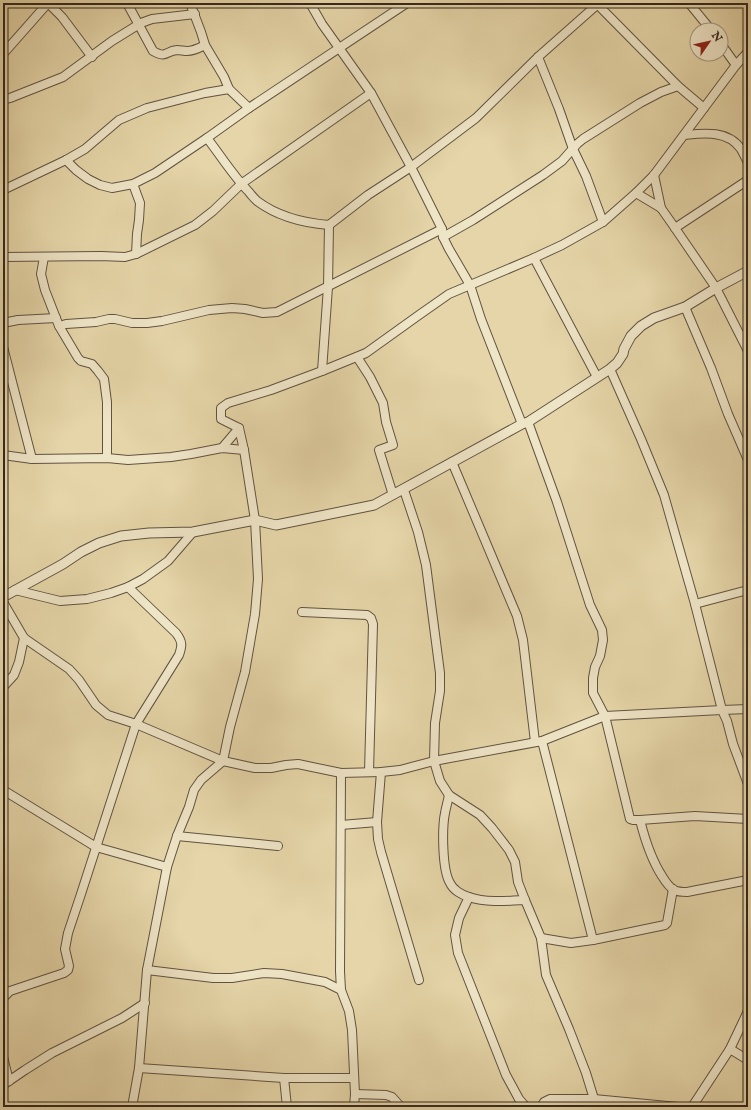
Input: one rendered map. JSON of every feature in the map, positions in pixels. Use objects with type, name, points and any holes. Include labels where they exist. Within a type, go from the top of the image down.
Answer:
[{"type":"street","points":[[3,54],[48,3],[62,17],[92,56]]},
{"type":"street","points":[[127,3],[153,51],[160,55],[178,50],[193,51],[205,45]]},
{"type":"street","points":[[190,3],[205,45],[224,77],[229,89],[249,108]]},
{"type":"street","points":[[310,3],[322,24],[370,93],[411,166],[443,233],[449,249],[470,285],[481,319],[558,502],[590,605],[602,630],[603,640],[600,656],[592,678],[593,693],[605,716],[628,816],[633,820],[695,816],[748,819]]},
{"type":"street","points":[[66,160],[88,179],[100,185],[112,188],[132,184],[154,173],[407,3]]},
{"type":"street","points":[[690,3],[705,22]]},
{"type":"street","points":[[207,138],[241,184],[257,201],[279,214],[311,223],[329,225],[368,195],[411,166],[476,118],[538,57],[597,4],[678,86],[704,108]]},
{"type":"street","points":[[3,100],[63,76],[138,24],[152,19],[195,14]]},
{"type":"street","points":[[239,428],[221,419],[221,408],[228,402],[271,390],[366,353],[449,294],[562,245],[603,222],[654,175],[736,65],[748,52]]},
{"type":"street","points":[[729,55],[736,65]]},
{"type":"street","points":[[538,57],[603,222]]},
{"type":"street","points":[[59,326],[109,319],[147,323],[209,310],[232,308],[270,314],[277,312],[473,220],[543,175],[562,161],[583,139],[640,103],[661,92],[678,86]]},
{"type":"street","points":[[3,190],[66,160],[85,149],[119,120],[147,108],[205,93],[229,89]]},
{"type":"street","points":[[3,257],[125,257],[136,254],[195,225],[241,184],[370,93]]},
{"type":"street","points":[[684,135],[714,133],[726,137],[734,141],[740,148],[748,163]]},
{"type":"street","points":[[654,175],[661,208],[716,288],[748,351]]},
{"type":"street","points":[[675,228],[748,180]]},
{"type":"street","points":[[132,184],[140,203],[136,254]]},
{"type":"street","points":[[636,193],[661,208]]},
{"type":"street","points":[[322,371],[328,287],[329,225]]},
{"type":"street","points":[[44,257],[41,274],[45,290],[59,326],[78,358],[92,364],[104,379],[107,402],[107,458]]},
{"type":"street","points":[[534,258],[597,377]]},
{"type":"street","points":[[3,597],[99,543],[121,536],[149,533],[193,532],[255,520],[276,525],[374,505],[525,423],[610,369],[623,354],[631,336],[641,326],[654,318],[685,307],[748,271]]},
{"type":"street","points":[[685,307],[748,460]]},
{"type":"street","points":[[3,323],[18,320],[56,318]]},
{"type":"street","points":[[3,347],[32,459]]},
{"type":"street","points":[[357,357],[370,377],[383,403],[386,422],[393,445],[380,450],[393,496]]},
{"type":"street","points":[[610,369],[664,495],[695,604],[722,710],[748,784]]},
{"type":"street","points":[[222,448],[239,428]]},
{"type":"street","points":[[132,1107],[139,1068],[147,970],[167,867],[194,790],[201,780],[223,761],[230,727],[246,672],[255,614],[258,579],[255,520],[239,428]]},
{"type":"street","points":[[3,455],[32,459],[107,458],[128,460],[191,454],[222,448],[244,450]]},
{"type":"street","points":[[452,462],[517,616],[523,640],[539,741],[593,940]]},
{"type":"street","points":[[404,490],[418,532],[426,565],[440,673],[440,691],[434,722],[434,761],[440,781],[443,788],[449,794],[480,815],[509,850],[515,862],[518,882],[542,938],[546,975],[569,1029],[586,1073],[594,1099]]},
{"type":"street","points":[[15,590],[60,601],[87,599],[111,593],[128,587],[143,579],[168,561],[193,532]]},
{"type":"street","points":[[3,998],[10,991],[64,973],[68,970],[69,966],[66,949],[68,933],[136,724],[179,655],[182,646],[181,638],[128,587]]},
{"type":"street","points":[[695,604],[744,591]]},
{"type":"street","points":[[3,602],[24,638],[69,669],[79,680],[96,705],[108,715],[136,724],[223,761],[255,768],[272,768],[298,764],[341,773],[400,770],[434,761],[539,741],[605,716],[748,710]]},
{"type":"street","points":[[302,612],[367,615],[371,618],[372,656],[369,772]]},
{"type":"street","points":[[3,687],[14,675],[19,662],[24,638]]},
{"type":"street","points":[[381,772],[377,822],[378,839],[419,980]]},
{"type":"street","points":[[341,773],[340,971],[342,990],[349,1011],[352,1030],[355,1094],[354,1107]]},
{"type":"street","points":[[3,790],[96,848],[167,867]]},
{"type":"street","points":[[449,794],[445,813],[444,861],[446,876],[450,884],[457,892],[469,897],[490,901],[525,900]]},
{"type":"street","points":[[640,820],[651,857],[663,877],[673,889],[687,892],[748,880]]},
{"type":"street","points":[[341,825],[377,822]]},
{"type":"street","points":[[177,836],[278,846]]},
{"type":"street","points":[[542,938],[571,943],[661,926],[667,923],[673,889]]},
{"type":"street","points":[[469,897],[459,918],[455,936],[458,953],[506,1075],[519,1099],[526,1107]]},
{"type":"street","points":[[147,970],[213,978],[232,978],[264,973],[282,974],[325,982],[342,990]]},
{"type":"street","points":[[325,982],[340,971]]},
{"type":"street","points":[[3,1056],[6,1083],[52,1053],[122,1018],[144,1003]]},
{"type":"street","points":[[692,1107],[730,1049],[748,1011]]},
{"type":"street","points":[[730,1049],[748,1060]]},
{"type":"street","points":[[139,1068],[284,1078],[354,1078]]},
{"type":"street","points":[[284,1078],[287,1107]]},
{"type":"street","points":[[355,1094],[386,1095],[392,1097],[401,1107]]},
{"type":"street","points":[[541,1107],[544,1102],[550,1099],[594,1099],[617,1104],[678,1107]]}]
